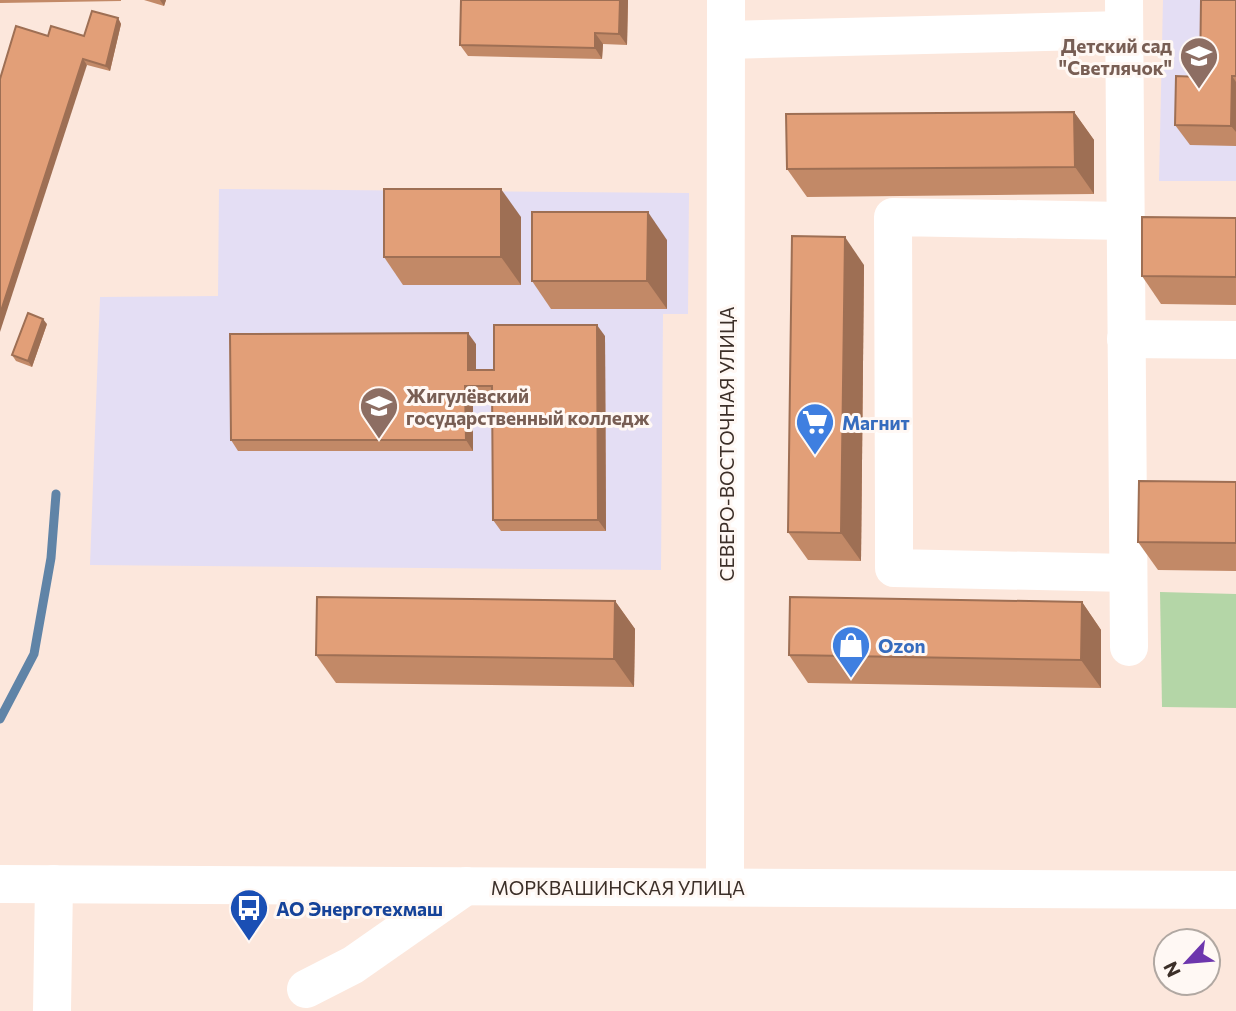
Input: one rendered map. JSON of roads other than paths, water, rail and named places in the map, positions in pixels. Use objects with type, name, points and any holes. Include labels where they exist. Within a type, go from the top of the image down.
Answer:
[{"type":"street","name":"СЕВЕРО-ВОСТОЧНАЯ УЛИЦА","points":[[725,887],[726,0]]},
{"type":"street","points":[[726,40],[1124,15],[1129,647]]},
{"type":"street","points":[[1125,221],[893,217],[894,568],[1128,573]]},
{"type":"street","points":[[1126,339],[1236,340]]},
{"type":"street","points":[[1128,495],[1168,495]]},
{"type":"street","name":"МОРКВАШИНСКАЯ УЛИЦА","points":[[0,884],[1236,890]]},
{"type":"street","points":[[52,1011],[54,884]]},
{"type":"street","points":[[306,989],[353,965],[466,886]]},
{"type":"waterway","points":[[0,719],[34,654],[51,558],[56,494]]},
{"type":"place","name":"Детский сад \"Светлячок\"","points":[[1199,90]]},
{"type":"place","name":"Жигулёвский государственный колледж","points":[[379,440]]},
{"type":"place","name":"Магнит","points":[[815,456]]},
{"type":"place","name":"Ozon","points":[[851,679]]},
{"type":"place","name":"АО Энерготехмаш","points":[[249,942]]}]
